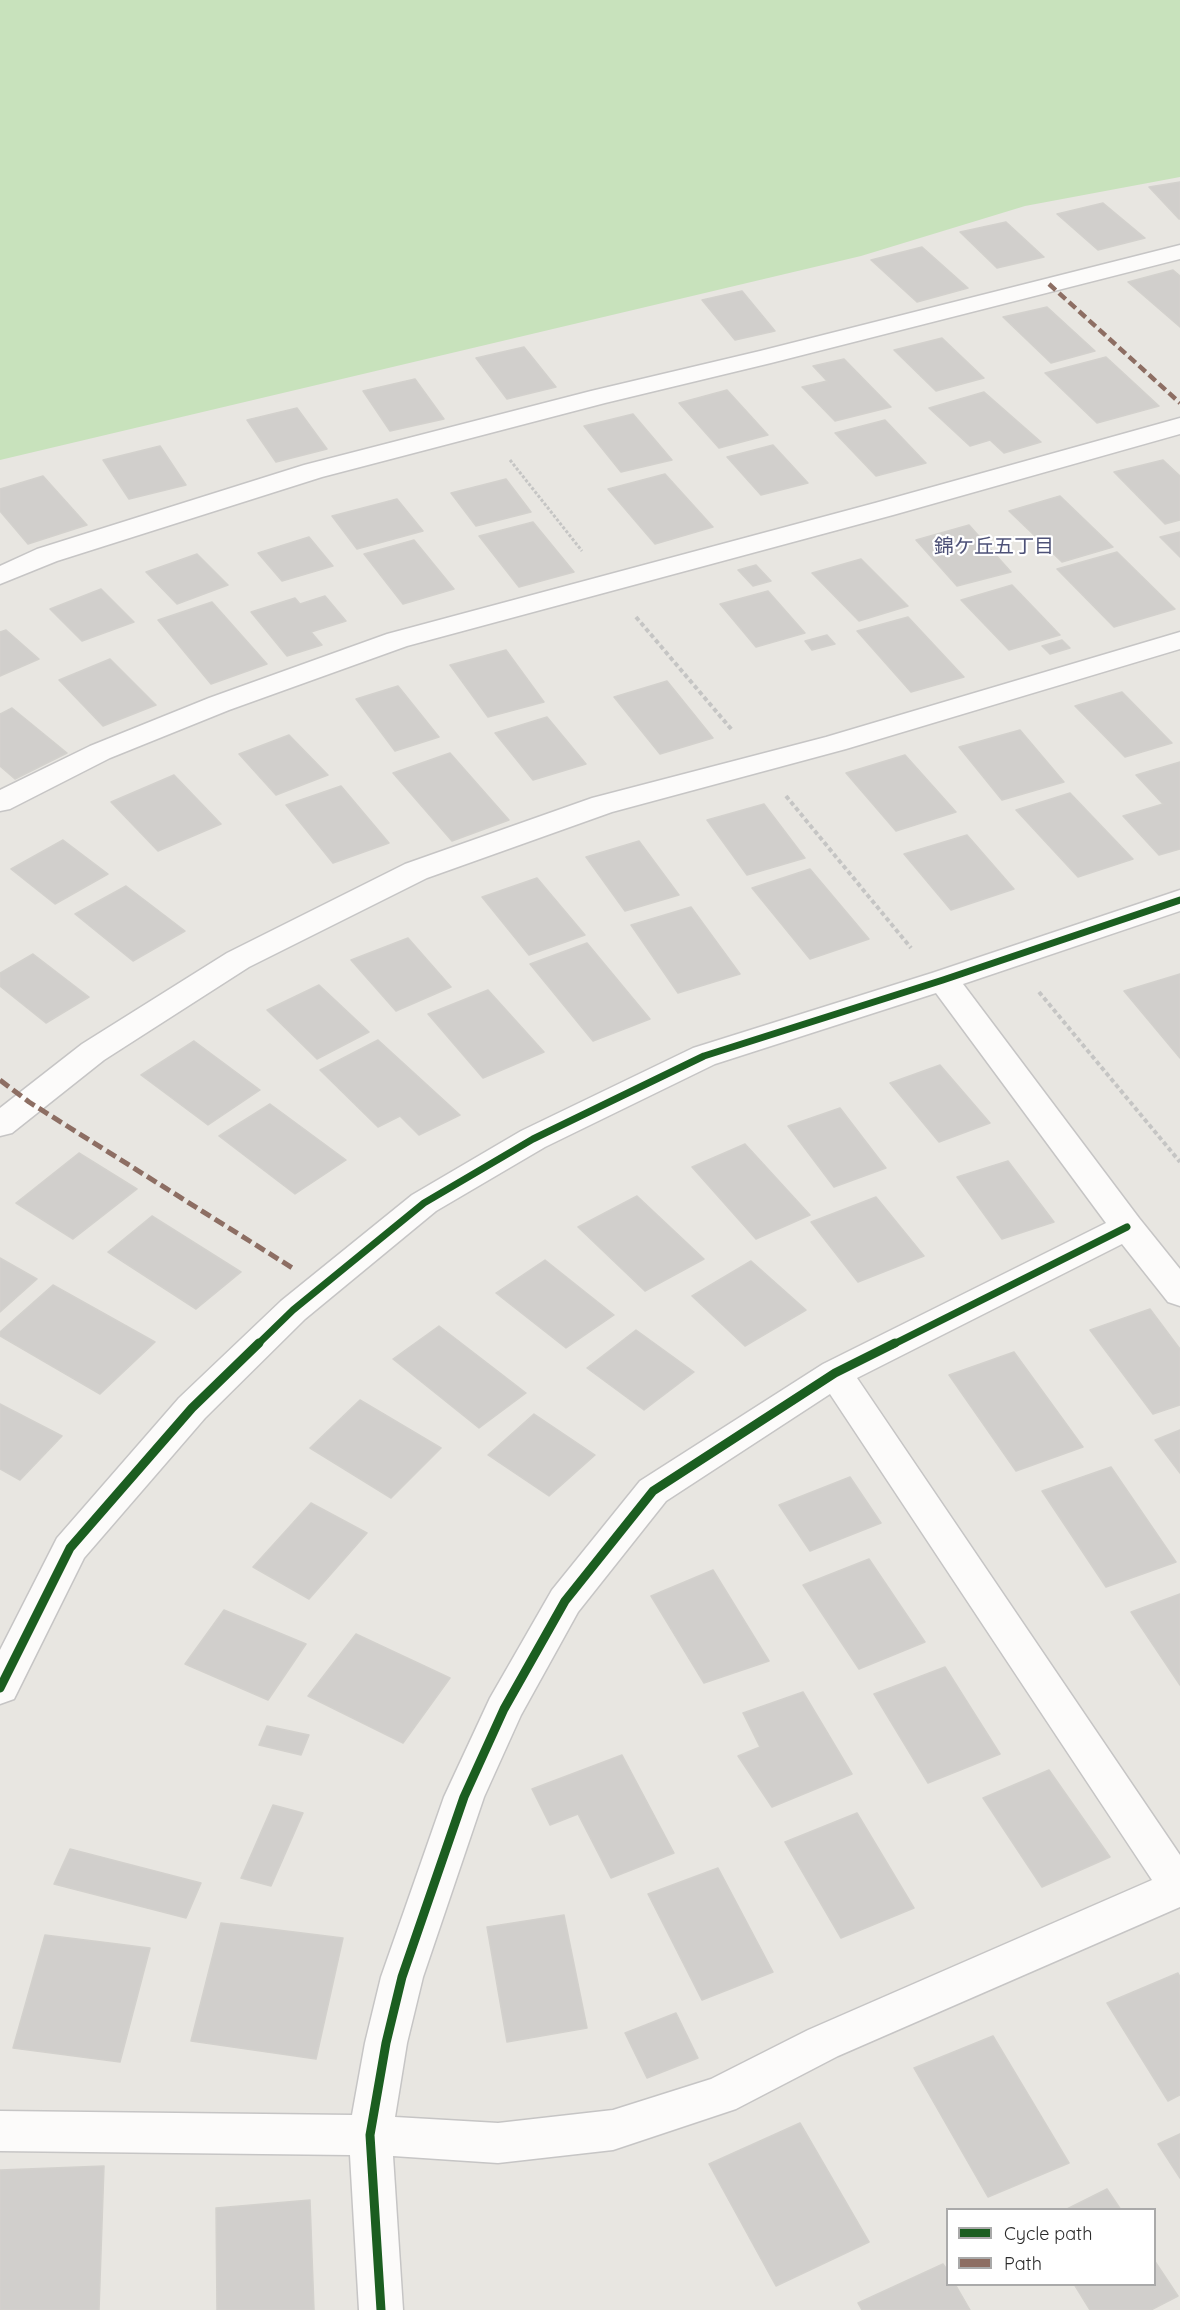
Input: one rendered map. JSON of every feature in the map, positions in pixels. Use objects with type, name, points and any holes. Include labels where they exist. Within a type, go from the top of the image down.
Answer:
[{"type":"street","points":[[0,576],[47,555],[313,471],[1180,252]]},
{"type":"street","points":[[0,802],[100,752],[231,700],[397,640],[1180,426]]},
{"type":"street","points":[[0,1125],[93,1052],[238,960],[416,871],[602,805],[836,743],[1180,640]]},
{"type":"street","points":[[0,1688],[70,1548],[192,1408],[293,1310],[424,1203],[533,1139],[704,1056],[943,980],[1180,900]]},
{"type":"street","points":[[943,980],[1127,1227],[1180,1293]]},
{"type":"street","points":[[381,2310],[370,2135],[386,2043],[402,1977],[460,1807],[504,1709],[565,1602],[653,1491],[835,1373],[1127,1227]]},
{"type":"street","points":[[0,2131],[370,2135],[498,2144],[613,2130],[721,2095],[823,2043],[1179,1888],[835,1373]]},
{"type":"path","points":[[484,426],[608,584],[913,949]]},
{"type":"path","points":[[1036,989],[1180,1162]]},
{"type":"green space","points":[[0,0],[1180,0],[1180,177],[1025,206],[861,256],[0,460]]},
{"type":"building","points":[[1180,182],[1180,219],[1179,219],[1149,187]]},
{"type":"building","points":[[1103,203],[1145,238],[1098,250],[1057,214]]},
{"type":"building","points":[[1006,222],[1044,257],[997,268],[960,232]]},
{"type":"building","points":[[922,247],[968,288],[917,302],[871,260]]},
{"type":"building","points":[[1173,270],[1180,276],[1180,327],[1128,282]]},
{"type":"building","points":[[742,291],[775,331],[735,340],[702,300]]},
{"type":"building","points":[[1047,307],[1095,351],[1051,363],[1003,317]]},
{"type":"building","points":[[942,338],[984,378],[936,391],[894,350]]},
{"type":"building","points":[[524,347],[556,387],[507,399],[476,358]]},
{"type":"building","points":[[1106,357],[1159,406],[1097,423],[1045,373]]},
{"type":"building","points":[[844,359],[891,407],[835,421],[802,387],[827,381],[813,366]]},
{"type":"building","points":[[415,379],[444,419],[390,431],[363,391]]},
{"type":"building","points":[[727,390],[768,435],[719,448],[679,403]]},
{"type":"building","points":[[984,392],[1041,442],[1004,453],[990,440],[970,446],[929,408]]},
{"type":"building","points":[[297,408],[327,449],[276,462],[247,420]]},
{"type":"building","points":[[633,414],[672,460],[621,472],[584,426]]},
{"type":"building","points":[[885,420],[926,463],[876,476],[835,433]]},
{"type":"building","points":[[773,445],[808,483],[761,495],[727,457]]},
{"type":"building","points":[[160,446],[186,485],[129,499],[103,460]]},
{"type":"building","points":[[1163,460],[1180,476],[1180,520],[1165,524],[1114,472]]},
{"type":"building","points":[[665,474],[713,527],[655,544],[608,489]]},
{"type":"building","points":[[43,476],[87,525],[28,544],[0,511],[0,489]]},
{"type":"building","points":[[506,479],[531,512],[476,526],[451,493]]},
{"type":"building","points":[[1060,496],[1113,547],[1062,562],[1009,511]]},
{"type":"building","points":[[397,499],[423,531],[357,549],[332,516]]},
{"type":"building","points":[[533,522],[574,572],[519,587],[479,536]]},
{"type":"building","points":[[969,525],[1011,572],[957,586],[916,540]]},
{"type":"building","points":[[1180,532],[1180,557],[1160,537]]},
{"type":"building","points":[[309,537],[333,566],[282,581],[258,553]]},
{"type":"building","points":[[414,540],[454,589],[403,604],[364,554]]},
{"type":"building","points":[[1117,552],[1175,609],[1114,627],[1057,569]]},
{"type":"building","points":[[197,554],[228,585],[177,604],[146,572]]},
{"type":"building","points":[[861,559],[908,606],[859,621],[812,573]]},
{"type":"building","points":[[756,565],[771,581],[753,586],[738,570]]},
{"type":"building","points":[[1012,585],[1060,635],[1009,650],[961,600]]},
{"type":"building","points":[[101,589],[134,622],[82,641],[50,609]]},
{"type":"building","points":[[768,591],[805,633],[756,647],[720,604]]},
{"type":"building","points":[[325,596],[346,621],[311,632],[322,645],[287,656],[251,612],[295,598],[300,604]]},
{"type":"building","points":[[212,602],[267,664],[211,684],[158,620]]},
{"type":"building","points":[[908,617],[964,677],[911,692],[857,631]]},
{"type":"building","points":[[6,630],[39,659],[0,676],[0,632]]},
{"type":"building","points":[[827,635],[835,644],[812,650],[805,641]]},
{"type":"building","points":[[1062,640],[1070,648],[1050,654],[1042,646]]},
{"type":"building","points":[[506,650],[544,702],[488,717],[450,665]]},
{"type":"building","points":[[110,659],[156,705],[103,726],[59,680]]},
{"type":"building","points":[[667,681],[713,738],[660,754],[614,697]]},
{"type":"building","points":[[398,686],[439,737],[395,751],[356,699]]},
{"type":"building","points":[[1122,692],[1172,743],[1125,757],[1075,706]]},
{"type":"building","points":[[12,708],[67,753],[15,779],[0,766],[0,714]]},
{"type":"building","points":[[547,717],[586,764],[533,780],[495,733]]},
{"type":"building","points":[[1020,730],[1064,782],[1002,800],[959,747]]},
{"type":"building","points":[[289,735],[328,775],[276,795],[239,754]]},
{"type":"building","points":[[450,753],[509,820],[452,841],[393,773]]},
{"type":"building","points":[[905,755],[956,812],[896,831],[846,773]]},
{"type":"building","points":[[1180,762],[1180,849],[1159,855],[1123,816],[1163,804],[1136,775]]},
{"type":"building","points":[[174,775],[221,824],[158,851],[111,802]]},
{"type":"building","points":[[341,786],[389,843],[333,863],[286,805]]},
{"type":"building","points":[[1070,793],[1133,859],[1078,877],[1016,810]]},
{"type":"building","points":[[764,804],[805,858],[747,875],[707,820]]},
{"type":"building","points":[[967,835],[1014,889],[951,910],[904,854]]},
{"type":"building","points":[[63,840],[108,874],[55,904],[11,869]]},
{"type":"building","points":[[639,841],[679,895],[625,911],[586,857]]},
{"type":"building","points":[[810,869],[869,939],[810,959],[752,888]]},
{"type":"building","points":[[537,878],[585,935],[529,955],[482,897]]},
{"type":"building","points":[[126,886],[185,931],[133,961],[75,914]]},
{"type":"building","points":[[691,907],[740,974],[678,993],[631,925]]},
{"type":"building","points":[[408,938],[451,987],[396,1011],[351,960]]},
{"type":"building","points":[[587,943],[650,1019],[593,1041],[530,964]]},
{"type":"building","points":[[33,954],[89,997],[46,1023],[0,986],[0,973]]},
{"type":"building","points":[[1180,974],[1180,1058],[1124,991]]},
{"type":"building","points":[[319,985],[369,1032],[317,1059],[267,1010]]},
{"type":"building","points":[[488,990],[544,1052],[483,1078],[428,1014]]},
{"type":"building","points":[[378,1040],[460,1115],[419,1135],[400,1116],[378,1127],[320,1070]]},
{"type":"building","points":[[194,1041],[260,1090],[208,1125],[141,1075]]},
{"type":"building","points":[[940,1065],[990,1123],[939,1142],[890,1083]]},
{"type":"building","points":[[270,1104],[346,1160],[295,1194],[219,1136]]},
{"type":"building","points":[[840,1108],[886,1168],[834,1187],[788,1126]]},
{"type":"building","points":[[745,1144],[810,1215],[756,1239],[692,1167]]},
{"type":"building","points":[[79,1153],[137,1189],[73,1239],[16,1203]]},
{"type":"building","points":[[1008,1161],[1054,1222],[1002,1239],[957,1177]]},
{"type":"building","points":[[637,1196],[704,1259],[645,1291],[578,1227]]},
{"type":"building","points":[[876,1197],[924,1256],[858,1282],[811,1222]]},
{"type":"building","points":[[152,1216],[241,1272],[196,1309],[108,1252]]},
{"type":"building","points":[[0,1258],[37,1279],[0,1312]]},
{"type":"building","points":[[545,1260],[614,1315],[566,1348],[496,1293]]},
{"type":"building","points":[[751,1261],[806,1310],[745,1346],[692,1296]]},
{"type":"building","points":[[53,1285],[155,1342],[100,1394],[0,1336],[0,1332]]},
{"type":"building","points":[[1150,1309],[1180,1349],[1180,1405],[1153,1414],[1090,1330]]},
{"type":"building","points":[[439,1326],[526,1393],[479,1428],[393,1359]]},
{"type":"building","points":[[636,1330],[694,1372],[644,1410],[587,1368]]},
{"type":"building","points":[[1014,1352],[1083,1447],[1016,1471],[949,1375]]},
{"type":"building","points":[[360,1400],[441,1448],[391,1498],[310,1448]]},
{"type":"building","points":[[0,1404],[62,1436],[20,1480],[0,1469]]},
{"type":"building","points":[[534,1414],[595,1455],[549,1496],[488,1455]]},
{"type":"building","points":[[1180,1430],[1180,1473],[1155,1440]]},
{"type":"building","points":[[1111,1467],[1176,1562],[1106,1587],[1042,1491]]},
{"type":"building","points":[[850,1477],[881,1523],[810,1551],[779,1505]]},
{"type":"building","points":[[311,1503],[367,1533],[309,1599],[253,1567]]},
{"type":"building","points":[[869,1559],[925,1642],[859,1669],[803,1585]]},
{"type":"building","points":[[713,1570],[769,1661],[704,1683],[651,1596]]},
{"type":"building","points":[[1180,1594],[1180,1685],[1131,1612]]},
{"type":"building","points":[[224,1610],[306,1644],[268,1700],[185,1664]]},
{"type":"building","points":[[356,1634],[450,1678],[403,1743],[308,1696]]},
{"type":"building","points":[[945,1667],[1000,1754],[928,1783],[874,1694]]},
{"type":"building","points":[[803,1692],[852,1774],[772,1807],[738,1756],[760,1747],[743,1713]]},
{"type":"building","points":[[267,1726],[309,1735],[301,1755],[259,1745]]},
{"type":"building","points":[[622,1755],[674,1853],[611,1878],[578,1814],[550,1825],[532,1789]]},
{"type":"building","points":[[1049,1770],[1110,1857],[1042,1887],[983,1798]]},
{"type":"building","points":[[273,1805],[303,1813],[271,1886],[241,1878]]},
{"type":"building","points":[[857,1813],[914,1908],[841,1938],[785,1842]]},
{"type":"building","points":[[70,1849],[201,1883],[186,1918],[54,1884]]},
{"type":"building","points":[[718,1868],[773,1972],[702,2000],[648,1894]]},
{"type":"building","points":[[564,1915],[587,2028],[507,2042],[487,1927]]},
{"type":"building","points":[[221,1923],[343,1938],[316,2059],[191,2041]]},
{"type":"building","points":[[45,1935],[150,1948],[120,2062],[13,2048]]},
{"type":"building","points":[[1178,1973],[1180,1977],[1180,2095],[1168,2101],[1107,2003]]},
{"type":"building","points":[[676,2013],[698,2058],[647,2078],[625,2033]]},
{"type":"building","points":[[993,2036],[1069,2163],[988,2197],[914,2068]]},
{"type":"building","points":[[800,2123],[869,2242],[776,2286],[709,2164]]},
{"type":"building","points":[[1180,2134],[1180,2178],[1158,2144]]},
{"type":"building","points":[[104,2166],[99,2310],[0,2310],[0,2170]]},
{"type":"building","points":[[1107,2189],[1120,2208],[1069,2208]]},
{"type":"building","points":[[310,2200],[314,2310],[217,2310],[216,2208]]},
{"type":"building","points":[[1156,2263],[1178,2296],[1151,2310],[1090,2310],[1075,2286],[1156,2286]]},
{"type":"building","points":[[943,2264],[946,2268],[946,2286],[956,2286],[970,2310],[862,2310],[858,2303]]},
{"type":"marked path","points":[[1049,284],[1180,403]]},
{"type":"marked path","points":[[0,1080],[29,1102],[294,1269]]},
{"type":"cycle path","points":[[0,1688],[70,1548],[192,1408],[293,1310],[424,1203],[533,1139],[704,1056],[943,980],[1180,900]]},
{"type":"cycle path","points":[[381,2310],[370,2135],[386,2043],[402,1977],[464,1797],[504,1709],[565,1601],[653,1491],[835,1373],[1127,1227]]},
{"type":"district","name":"錦ケ丘五丁目","points":[[994,547]]}]
